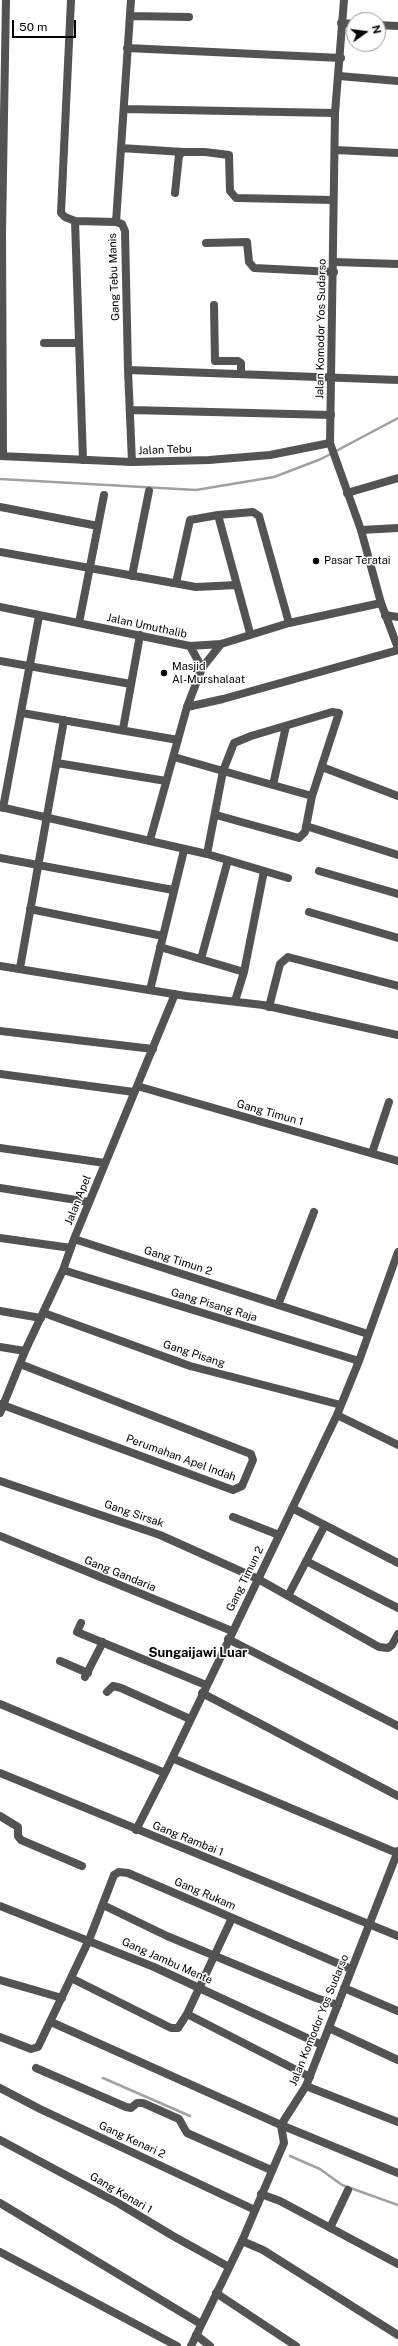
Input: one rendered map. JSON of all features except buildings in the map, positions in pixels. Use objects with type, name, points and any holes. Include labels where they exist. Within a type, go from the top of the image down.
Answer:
[{"type":"street","points":[[2,456],[2,232],[6,0]]},
{"type":"street","points":[[71,0],[60,206],[62,216],[75,221],[116,222]]},
{"type":"street","name":"Gang Tebu Manis","points":[[131,0],[116,222],[122,224],[125,231],[128,370],[131,410],[132,462]]},
{"type":"street","name":"Jalan Komodor Yos Sudarso","points":[[344,0],[335,113],[333,200],[334,272],[330,445],[361,530],[381,603],[398,649]]},
{"type":"street","points":[[130,16],[189,17]]},
{"type":"street","points":[[341,23],[346,23]]},
{"type":"street","points":[[386,25],[398,26]]},
{"type":"street","points":[[127,48],[340,58]]},
{"type":"street","points":[[339,76],[398,81]]},
{"type":"street","points":[[124,109],[335,113]]},
{"type":"street","points":[[121,148],[229,155],[230,192],[236,198],[333,200]]},
{"type":"street","points":[[334,150],[398,153]]},
{"type":"street","points":[[175,193],[177,159],[182,152]]},
{"type":"street","points":[[75,221],[83,460]]},
{"type":"street","points":[[206,243],[247,242],[249,262],[254,268],[334,272]]},
{"type":"street","points":[[334,262],[398,264]]},
{"type":"street","points":[[214,305],[215,361],[238,361],[241,363],[241,373]]},
{"type":"street","points":[[44,343],[78,343]]},
{"type":"street","points":[[128,370],[398,380]]},
{"type":"street","points":[[131,410],[331,415]]},
{"type":"street","name":"Jalan Tebu","points":[[2,456],[132,462],[209,460],[270,455],[330,445]]},
{"type":"street","points":[[347,493],[398,478]]},
{"type":"street","points":[[132,576],[149,491]]},
{"type":"street","points":[[79,622],[104,495]]},
{"type":"street","points":[[0,507],[98,526]]},
{"type":"street","points":[[176,583],[189,522],[191,520],[218,515],[253,512],[260,516],[289,623]]},
{"type":"street","points":[[218,515],[250,633]]},
{"type":"street","points":[[361,530],[398,528]]},
{"type":"street","points":[[0,552],[176,583],[205,587],[237,585]]},
{"type":"street","name":"Jalan Umuthalib","points":[[0,607],[190,646],[221,644],[250,633],[289,623],[381,603]]},
{"type":"street","points":[[386,615],[398,617]]},
{"type":"street","points":[[39,616],[28,667],[22,712],[2,808],[150,840],[184,850],[207,854],[288,878]]},
{"type":"street","points":[[122,729],[140,635]]},
{"type":"street","points":[[150,840],[187,707],[202,668],[221,644]]},
{"type":"street","points":[[190,646],[202,668]]},
{"type":"street","points":[[187,707],[223,700],[398,649]]},
{"type":"street","points":[[0,661],[131,684]]},
{"type":"street","points":[[22,712],[178,740]]},
{"type":"street","points":[[207,854],[216,815],[223,771],[234,742],[338,712],[339,715],[312,796],[303,836],[295,838],[216,815]]},
{"type":"street","points":[[20,968],[64,720]]},
{"type":"street","points":[[273,785],[286,726]]},
{"type":"street","points":[[174,757],[312,796]]},
{"type":"street","points":[[57,763],[166,780]]},
{"type":"street","points":[[322,767],[398,796]]},
{"type":"street","points":[[306,826],[398,855]]},
{"type":"street","points":[[150,990],[173,890],[184,850]]},
{"type":"street","points":[[0,858],[173,890]]},
{"type":"street","points":[[201,960],[228,860]]},
{"type":"street","points":[[235,1001],[244,972],[264,871]]},
{"type":"street","points":[[319,871],[398,894]]},
{"type":"street","points":[[30,908],[162,936]]},
{"type":"street","points":[[309,912],[398,938]]},
{"type":"street","points":[[160,947],[244,972]]},
{"type":"street","points":[[269,1007],[280,964],[288,957],[398,986]]},
{"type":"street","points":[[0,966],[20,968],[186,996],[235,1001],[398,1035]]},
{"type":"street","name":"Jalan Apel","points":[[1,1407],[25,1351],[43,1316],[63,1270],[70,1248],[104,1163],[175,994]]},
{"type":"street","points":[[0,1031],[153,1049]]},
{"type":"street","name":"Gang Timun 1","points":[[0,1074],[135,1089],[398,1161]]},
{"type":"street","points":[[372,1153],[389,1102]]},
{"type":"street","points":[[0,1148],[104,1163]]},
{"type":"street","points":[[0,1188],[89,1202]]},
{"type":"street","points":[[278,1304],[314,1212]]},
{"type":"street","points":[[0,1238],[70,1248]]},
{"type":"street","name":"Gang Timun 2","points":[[74,1239],[368,1334]]},
{"type":"street","name":"Gang Timun 2","points":[[136,1830],[165,1773],[202,1693],[337,1415],[359,1361],[398,1252]]},
{"type":"street","name":"Gang Pisang Raja","points":[[63,1270],[359,1361]]},
{"type":"street","name":"Gang Pisang","points":[[0,1311],[43,1316],[190,1366],[341,1405]]},
{"type":"street","points":[[0,1347],[25,1351]]},
{"type":"street","name":"Perumahan Apel Indah","points":[[1,1407],[233,1490],[242,1486],[253,1460],[253,1456],[249,1453],[20,1364]]},
{"type":"street","points":[[337,1415],[398,1446]]},
{"type":"street","name":"Gang Sirsak","points":[[0,1481],[160,1535],[258,1579],[379,1646],[388,1648],[398,1634]]},
{"type":"street","points":[[292,1508],[398,1563]]},
{"type":"street","points":[[233,1517],[279,1535]]},
{"type":"street","points":[[288,1596],[325,1525]]},
{"type":"street","name":"Gang Gandaria","points":[[0,1536],[232,1631]]},
{"type":"street","points":[[306,1561],[398,1608]]},
{"type":"street","points":[[80,1623],[77,1632],[206,1685]]},
{"type":"street","points":[[228,1639],[398,1726]]},
{"type":"street","points":[[60,1661],[86,1675],[103,1642]]},
{"type":"street","points":[[107,1692],[113,1686],[121,1688],[190,1719]]},
{"type":"street","points":[[202,1693],[398,1796]]},
{"type":"street","points":[[0,1704],[165,1773]]},
{"type":"street","points":[[172,1758],[398,1852]]},
{"type":"street","name":"Gang Rambai 1","points":[[0,1774],[398,1936]]},
{"type":"street","points":[[0,1816],[18,1827],[18,1836],[21,1840],[82,1866]]},
{"type":"street","name":"Jalan Komodor Yos Sudarso","points":[[282,2125],[310,2077],[368,1924],[398,1852]]},
{"type":"street","name":"Gang Rukam","points":[[0,2037],[31,2049],[38,2048],[89,1940],[114,1875],[119,1872],[128,1873],[351,1969]]},
{"type":"street","points":[[103,1905],[167,1936],[216,1955],[292,1988],[338,2005]]},
{"type":"street","name":"Gang Jambu Mente","points":[[0,1906],[89,1940],[201,1988],[322,2045]]},
{"type":"street","points":[[71,1978],[171,2028],[178,2028],[201,1988],[232,1918]]},
{"type":"street","points":[[0,1980],[62,1998]]},
{"type":"street","points":[[344,1988],[398,2011]]},
{"type":"street","points":[[187,2014],[310,2077]]},
{"type":"street","points":[[51,2022],[282,2125],[398,2173]]},
{"type":"street","points":[[328,2028],[398,2060]]},
{"type":"street","points":[[36,2068],[126,2107],[130,2108],[137,2102],[143,2103],[179,2119],[187,2133],[271,2170]]},
{"type":"street","points":[[306,2086],[398,2122]]},
{"type":"street","name":"Gang Kenari 2","points":[[0,2088],[40,2109],[255,2210]]},
{"type":"street","points":[[191,2346],[242,2241],[275,2160],[284,2142],[282,2125]]},
{"type":"street","name":"Gang Kenari 1","points":[[0,2140],[118,2202],[173,2236],[229,2267]]},
{"type":"street","points":[[330,2228],[348,2190]]},
{"type":"street","points":[[261,2194],[280,2201],[398,2264]]},
{"type":"street","points":[[0,2203],[201,2324]]},
{"type":"street","points":[[242,2241],[263,2250],[398,2335]]},
{"type":"street","points":[[0,2252],[177,2346]]},
{"type":"street","points":[[216,2293],[242,2312],[296,2346]]},
{"type":"street","points":[[196,2335],[210,2346]]},
{"type":"waterway","points":[[0,479],[196,490],[274,477],[321,459],[398,418]]},
{"type":"waterway","points":[[103,2078],[190,2116]]},
{"type":"waterway","points":[[290,2156],[320,2169],[342,2185],[398,2205]]},
{"type":"place","name":"Pasar Teratai","points":[[316,561]]},
{"type":"place","name":"Masjid Al-Murshalaat","points":[[164,673]]},
{"type":"district","name":"Sungaijawi Luar","points":[[198,1653]]}]
